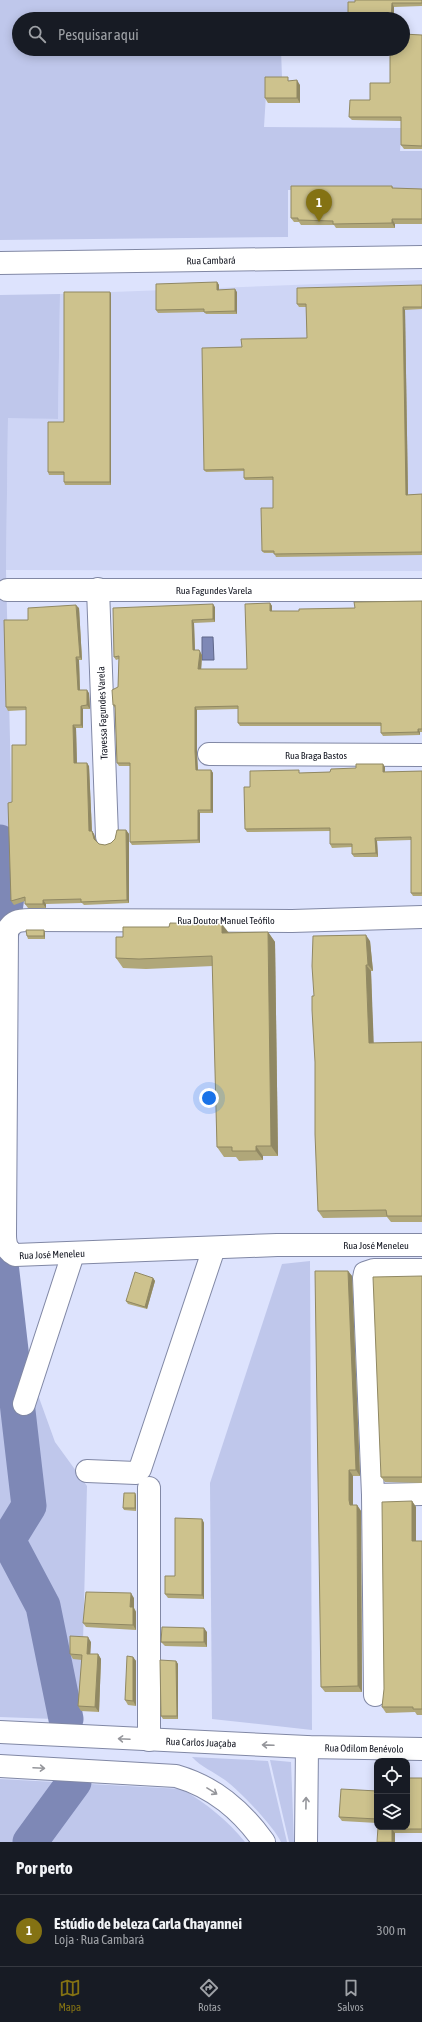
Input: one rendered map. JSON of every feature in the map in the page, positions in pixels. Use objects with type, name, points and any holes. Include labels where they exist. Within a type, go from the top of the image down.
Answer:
[{"type":"street","name":"Rua Cambará","points":[[0,263],[422,257]]},
{"type":"street","name":"Travessa Fagundes Varela","points":[[98,589],[107,836]]},
{"type":"street","name":"Rua Fagundes Varela","points":[[7,590],[422,590]]},
{"type":"street","name":"Rua Braga Bastos","points":[[209,754],[422,755]]},
{"type":"street","name":"Rua Doutor Manuel Teófilo","points":[[30,920],[292,921],[422,917]]},
{"type":"street","name":"Rua José Meneleu","points":[[30,920],[19,920],[12,923],[7,931],[5,1245],[10,1253],[14,1255],[73,1254],[278,1245],[422,1245]]},
{"type":"street","points":[[87,1471],[131,1474],[136,1473],[140,1469],[214,1248]]},
{"type":"street","points":[[24,1404],[73,1254]]},
{"type":"street","points":[[375,1695],[373,1495],[364,1278],[365,1273],[374,1270],[422,1270]]},
{"type":"street","points":[[149,1488],[149,1740]]},
{"type":"street","points":[[373,1495],[422,1494]]},
{"type":"street","name":"Rua Carlos Juaçaba","points":[[0,1732],[307,1747]]},
{"type":"street","points":[[306,1842],[307,1747]]},
{"type":"street","name":"Rua Odilom Benévolo","points":[[307,1747],[422,1749]]},
{"type":"street","points":[[0,1766],[176,1776],[196,1782],[218,1794],[239,1813],[264,1842]]},
{"type":"shaded area","points":[[0,0],[364,0],[364,12],[12,12],[12,56],[281,56],[282,78],[267,78],[264,127],[402,128],[400,151],[422,151],[422,191],[288,190],[288,237],[0,240]]},
{"type":"shaded area","points":[[422,280],[422,571],[6,570],[8,417],[58,419],[60,294]]},
{"type":"shaded area","points":[[60,294],[58,419],[8,418],[6,570],[14,910],[10,1139],[20,1345],[55,1442],[87,1486],[81,1720],[0,1717],[0,295]]},
{"type":"shaded area","points":[[202,637],[213,637],[214,660],[202,660]]},
{"type":"shaded area","points":[[310,1261],[312,1730],[212,1719],[210,1483],[282,1264]]},
{"type":"shaded area","points":[[192,1757],[268,1761],[287,1842],[281,1842],[264,1818],[231,1785],[221,1777],[199,1764]]},
{"type":"shaded area","points":[[270,1760],[291,1762],[294,1842],[289,1842]]},
{"type":"shaded area","points":[[0,1779],[182,1789],[216,1813],[245,1842],[0,1842]]},
{"type":"building","points":[[355,0],[422,0],[422,3],[392,3],[391,12],[348,12],[348,2],[355,2]]},
{"type":"building","points":[[410,34],[422,35],[422,146],[401,145],[401,117],[349,117],[350,100],[370,100],[370,83],[390,83],[390,56],[410,56]]},
{"type":"building","points":[[265,77],[288,77],[288,81],[297,80],[297,98],[265,98]]},
{"type":"building","points":[[291,186],[392,186],[392,188],[422,189],[422,219],[392,219],[392,223],[333,224],[333,221],[298,220],[298,218],[291,218]]},
{"type":"building","points":[[217,282],[217,290],[235,289],[235,311],[204,312],[204,309],[156,310],[156,284]]},
{"type":"building","points":[[422,285],[422,307],[403,307],[406,495],[422,494],[422,552],[274,554],[274,551],[262,551],[261,508],[273,508],[273,477],[244,478],[244,469],[204,470],[202,348],[242,347],[241,339],[307,338],[306,304],[297,304],[297,288]]},
{"type":"building","points":[[64,292],[110,292],[110,482],[64,482],[64,472],[48,472],[48,422],[64,422]]},
{"type":"building","points":[[422,601],[422,729],[418,729],[418,732],[381,733],[381,723],[238,723],[238,706],[195,707],[196,770],[211,770],[211,810],[198,810],[198,840],[130,842],[130,763],[117,763],[115,705],[113,705],[112,690],[118,687],[119,656],[114,657],[113,608],[213,604],[213,619],[192,620],[193,650],[199,650],[200,652],[198,669],[247,669],[245,604],[270,603],[270,611],[299,611],[299,609],[355,608],[354,602]]},
{"type":"building","points":[[76,605],[80,657],[76,657],[78,690],[87,690],[87,705],[81,706],[81,725],[73,725],[74,763],[87,763],[89,831],[92,831],[94,839],[99,844],[105,845],[111,843],[115,839],[117,830],[126,830],[127,900],[81,902],[81,899],[43,900],[43,904],[25,904],[25,897],[11,901],[8,803],[12,802],[12,745],[26,745],[26,707],[6,707],[4,620],[28,620],[28,608]]},
{"type":"building","points":[[356,764],[383,764],[383,772],[422,771],[422,893],[411,893],[411,837],[375,838],[376,853],[352,854],[352,844],[330,844],[330,828],[245,829],[244,787],[250,787],[250,771],[299,770],[299,773],[330,772],[331,769],[356,768]]},
{"type":"building","points":[[170,923],[222,924],[222,933],[268,932],[271,1146],[256,1146],[256,1151],[232,1151],[232,1147],[217,1147],[212,956],[139,959],[116,958],[116,937],[123,937],[123,927],[169,927]]},
{"type":"building","points":[[26,930],[44,930],[44,936],[27,936]]},
{"type":"building","points":[[366,935],[369,1043],[422,1042],[422,1216],[387,1216],[386,1210],[318,1211],[315,1134],[315,1062],[312,1010],[312,996],[314,996],[312,966],[313,936]]},
{"type":"building","points":[[315,1271],[348,1271],[356,1470],[349,1470],[349,1500],[350,1505],[357,1505],[358,1686],[321,1687]]},
{"type":"building","points":[[135,1272],[153,1278],[145,1307],[126,1301]]},
{"type":"building","points":[[422,1276],[422,1477],[381,1477],[373,1277]]},
{"type":"building","points":[[124,1493],[135,1493],[135,1508],[123,1508]]},
{"type":"building","points":[[412,1501],[412,1541],[422,1541],[422,1709],[413,1709],[413,1707],[382,1707],[384,1689],[382,1502]]},
{"type":"building","points":[[175,1518],[202,1519],[202,1595],[165,1594],[165,1576],[175,1576]]},
{"type":"building","points":[[86,1592],[131,1593],[130,1607],[133,1607],[133,1625],[83,1623]]},
{"type":"building","points":[[162,1627],[204,1628],[204,1642],[161,1642]]},
{"type":"building","points":[[70,1636],[88,1637],[87,1654],[98,1654],[95,1707],[78,1706],[82,1655],[70,1654]]},
{"type":"building","points":[[127,1656],[133,1657],[133,1701],[125,1700]]},
{"type":"building","points":[[160,1660],[176,1661],[177,1716],[161,1716]]},
{"type":"building","points":[[410,1778],[422,1778],[422,1829],[410,1829]]},
{"type":"building","points":[[341,1789],[374,1791],[374,1819],[339,1817]]},
{"type":"building","points":[[378,1830],[392,1830],[392,1842],[377,1842]]},
{"type":"waterway","points":[[0,842],[9,882],[0,946]]},
{"type":"waterway","points":[[0,1255],[29,1506],[8,1540],[43,1606],[66,1719]]},
{"type":"waterway","points":[[30,1842],[74,1782]]},
{"type":"place","name":"Estúdio de beleza Carla Chayannei","points":[[319,222]]}]
